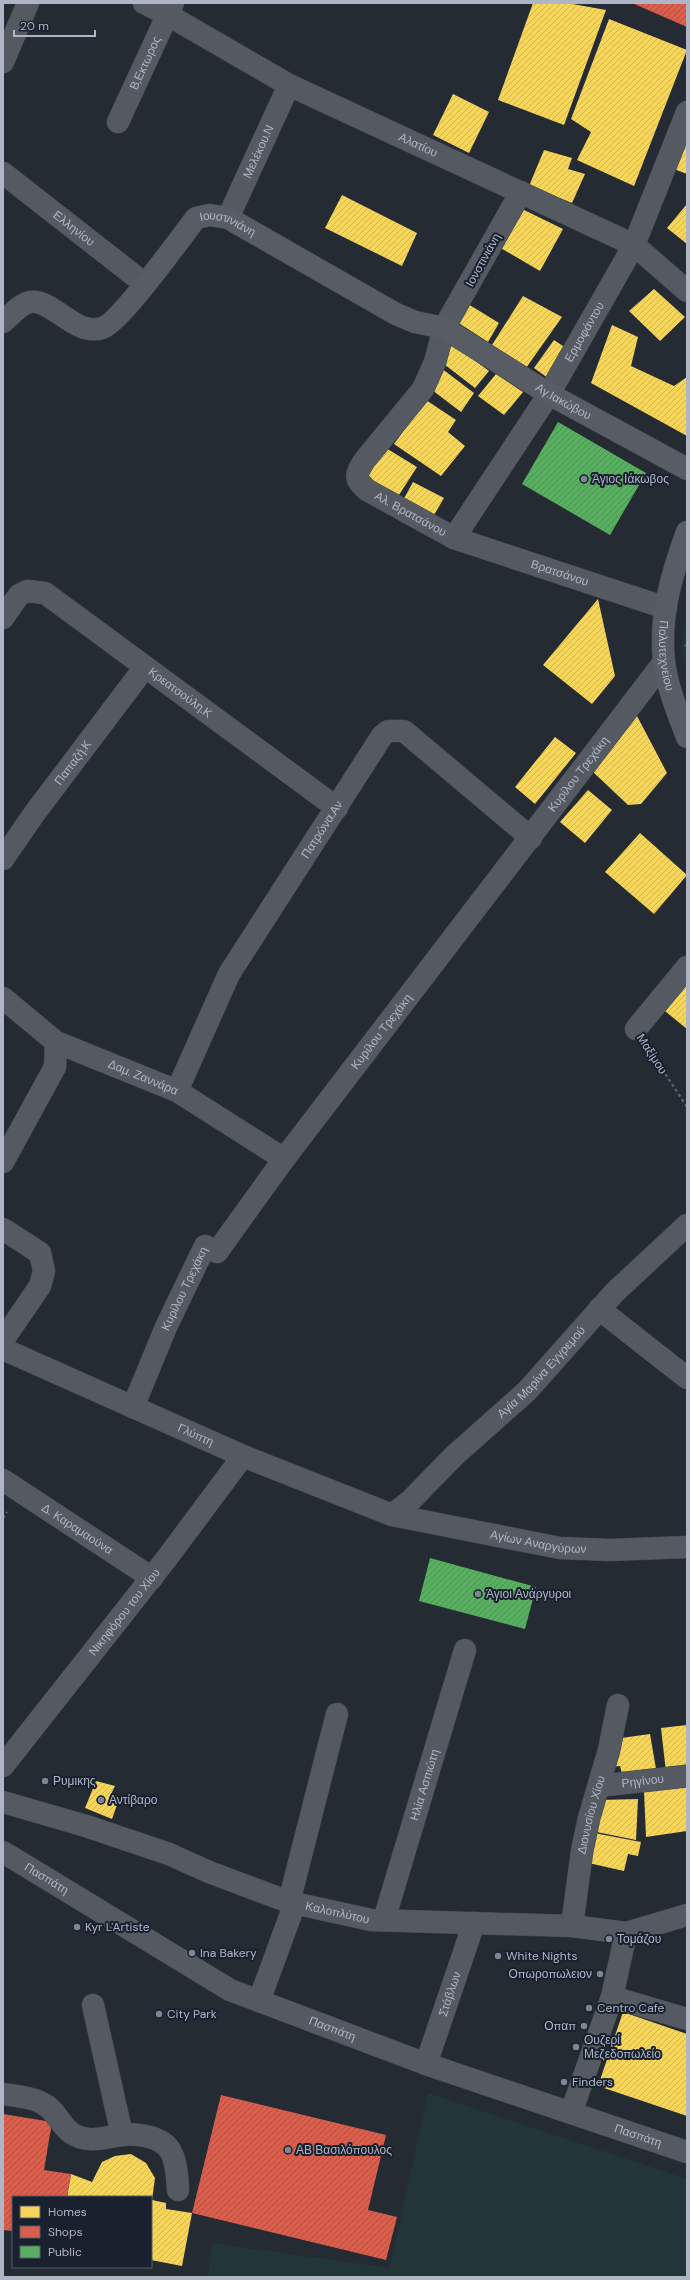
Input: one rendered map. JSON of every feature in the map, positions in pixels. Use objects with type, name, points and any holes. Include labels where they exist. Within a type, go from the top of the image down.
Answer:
[{"type":"main road","name":"Ιουστινιάνη","points":[[3,322],[29,302],[40,303],[71,323],[89,329],[102,329],[111,323],[145,284],[196,218],[210,215],[228,218],[396,314],[415,322],[444,328]]},
{"type":"main road","name":"Αγ.Ιακώβου","points":[[444,328],[548,394],[687,469]]},
{"type":"main road","name":"Πολυτεχνείου","points":[[687,532],[673,572],[666,608],[663,640],[664,662],[674,703],[687,737]]},
{"type":"street","points":[[3,62],[28,3]]},
{"type":"street","name":"Αλατίου","points":[[144,3],[170,9],[290,85],[634,245],[687,291]]},
{"type":"street","name":"Β,Εκτωρος","points":[[118,122],[170,9]]},
{"type":"street","name":"Μελέκου.Ν","points":[[228,218],[290,85]]},
{"type":"street","name":"Ερμοφάντου","points":[[454,538],[548,394],[634,245],[687,112]]},
{"type":"street","name":"Ελληνίου","points":[[3,173],[145,284]]},
{"type":"street","name":"Ιονστινιάνη","points":[[367,490],[357,480],[357,474],[364,461],[423,389],[435,362],[444,328],[521,192]]},
{"type":"street","name":"Αλ. Βρατσάνου","points":[[367,490],[454,538]]},
{"type":"street","name":"Βρατσάνου","points":[[454,538],[666,608]]},
{"type":"street","name":"Κρεατσούλη.Κ","points":[[3,618],[19,595],[27,590],[45,593],[337,808]]},
{"type":"street","name":"Κυρίλου Τρεχάκη","points":[[133,1407],[166,1327],[205,1246],[217,1252],[284,1159],[531,838],[664,662]]},
{"type":"street","name":"Παπαζή.Κ","points":[[3,859],[34,814],[145,667]]},
{"type":"street","name":"Πατρώνα.Αν","points":[[177,1091],[228,974],[337,808],[382,736],[388,731],[404,731],[531,838]]},
{"type":"street","name":"Μαξίμου","points":[[636,1029],[687,967]]},
{"type":"street","name":"Δαμ. Ζαννάρα","points":[[3,998],[56,1042],[177,1091],[284,1159]]},
{"type":"street","points":[[3,1162],[55,1067],[56,1042]]},
{"type":"street","name":"Αγία Μαρίνα Εγγρεμού","points":[[392,1515],[410,1501],[455,1455],[527,1392],[615,1292],[687,1226]]},
{"type":"street","points":[[3,1229],[40,1253],[44,1271],[40,1286],[3,1340]]},
{"type":"street","points":[[599,1309],[687,1378]]},
{"type":"street","name":"Γλύπτη","points":[[3,1349],[243,1456],[392,1515]]},
{"type":"street","name":"Νικηφόρου του Χίου","points":[[3,1766],[152,1578],[243,1456]]},
{"type":"street","name":"Δ. Καραμαούνα","points":[[3,1480],[152,1578]]},
{"type":"street","name":"Αγίων Αναργύρων","points":[[392,1515],[560,1548],[610,1550],[687,1547]]},
{"type":"street","name":"Ηλία Ασπιώτη","points":[[384,1920],[465,1650]]},
{"type":"street","name":"Διονυσίου Χίου","points":[[572,1926],[582,1851],[609,1750],[618,1706]]},
{"type":"street","points":[[259,2001],[292,1902],[337,1714]]},
{"type":"street","name":"Ρηγίνου","points":[[599,1786],[687,1776]]},
{"type":"street","name":"Καλοπλύτου","points":[[3,1802],[86,1826],[169,1854],[209,1872],[292,1902],[371,1920],[572,1926],[626,1933],[687,1915]]},
{"type":"street","name":"Πασπάτη","points":[[3,1852],[230,1990],[426,2064],[687,2152]]},
{"type":"street","name":"Στάβλων","points":[[426,2064],[474,1923]]},
{"type":"street","points":[[571,2112],[612,1997],[626,1933]]},
{"type":"street","points":[[612,1997],[687,2019]]},
{"type":"street","points":[[93,2005],[122,2135]]},
{"type":"street","points":[[3,2094],[42,2103],[60,2121],[67,2132],[80,2137],[97,2140],[122,2135],[144,2135],[160,2141],[170,2150],[176,2165],[178,2190]]},
{"type":"path","name":"Μαξίμου","points":[[636,1029],[687,1107]]},
{"type":"green space","points":[[687,620],[687,668],[681,648]]},
{"type":"green space","points":[[428,2093],[687,2179],[687,2277],[208,2277],[212,2243],[390,2268]]},
{"type":"building: Homes","points":[[533,3],[567,3],[606,10],[564,125],[498,100]]},
{"type":"building: Homes","points":[[609,19],[687,50],[634,186],[577,160],[591,132],[571,119]]},
{"type":"building: Homes","points":[[453,94],[489,112],[469,153],[433,135]]},
{"type":"building: Homes","points":[[687,130],[687,174],[671,168]]},
{"type":"building: Homes","points":[[544,150],[572,158],[568,169],[585,174],[572,203],[529,186]]},
{"type":"building: Homes","points":[[342,195],[417,233],[402,266],[325,228]]},
{"type":"building: Homes","points":[[687,204],[687,244],[667,228]]},
{"type":"building: Homes","points":[[520,208],[563,229],[540,271],[499,247]]},
{"type":"building: Homes","points":[[654,289],[685,317],[660,341],[629,311]]},
{"type":"building: Homes","points":[[523,296],[562,317],[526,368],[492,345]]},
{"type":"building: Homes","points":[[468,304],[499,323],[488,342],[457,322]]},
{"type":"building: Homes","points":[[612,325],[638,337],[631,366],[674,386],[687,377],[687,436],[591,383]]},
{"type":"building: Homes","points":[[554,340],[569,350],[552,381],[534,368]]},
{"type":"building: Homes","points":[[453,344],[489,371],[475,388],[440,361]]},
{"type":"building: Homes","points":[[441,368],[474,393],[461,412],[428,387]]},
{"type":"building: Homes","points":[[496,374],[523,392],[504,415],[478,396]]},
{"type":"building: Homes","points":[[426,400],[456,420],[448,432],[465,446],[441,476],[394,444]]},
{"type":"building: Homes","points":[[381,445],[417,467],[397,498],[359,477]]},
{"type":"building: Homes","points":[[413,482],[444,498],[431,520],[401,504]]},
{"type":"building: Homes","points":[[598,599],[615,676],[592,704],[543,665]]},
{"type":"building: Homes","points":[[637,716],[667,773],[641,804],[628,805],[593,772]]},
{"type":"building: Homes","points":[[555,737],[576,753],[535,804],[515,787]]},
{"type":"building: Homes","points":[[588,790],[612,810],[585,843],[560,822]]},
{"type":"building: Homes","points":[[640,833],[687,875],[654,914],[605,872]]},
{"type":"building: Homes","points":[[687,973],[687,1029],[660,1007]]},
{"type":"building: Homes","points":[[687,1725],[687,1770],[666,1772],[661,1728]]},
{"type":"building: Homes","points":[[650,1734],[656,1769],[622,1774],[620,1766],[611,1767],[614,1739]]},
{"type":"building: Homes","name":"Αντίβαρο","points":[[96,1781],[115,1786],[109,1798],[118,1802],[112,1819],[85,1808]]},
{"type":"building: Homes","points":[[687,1787],[687,1831],[646,1837],[644,1791]]},
{"type":"building: Homes","points":[[638,1799],[636,1840],[592,1831],[600,1800]]},
{"type":"building: Homes","points":[[589,1832],[641,1842],[638,1856],[628,1854],[624,1871],[584,1862]]},
{"type":"building: Homes","points":[[623,2012],[687,2034],[687,2116],[598,2086]]},
{"type":"building: Homes","points":[[131,2154],[146,2163],[155,2178],[152,2200],[152,2196],[67,2196],[71,2174],[92,2182],[102,2162],[115,2156]]},
{"type":"building: Homes","points":[[152,2200],[166,2203],[166,2209],[192,2213],[182,2266],[152,2260]]},
{"type":"building: Shops","points":[[632,3],[687,3],[687,27]]},
{"type":"building: Shops","points":[[221,2095],[386,2135],[368,2210],[397,2217],[386,2260],[192,2213]]},
{"type":"building: Shops","points":[[3,2114],[52,2122],[44,2170],[71,2174],[67,2196],[12,2196],[12,2231],[3,2230]]},
{"type":"building: Public","name":"Άγιος Ιάκωβος","points":[[558,422],[646,473],[610,535],[522,484]]},
{"type":"building: Public","name":"Άγιοι Ανάργυροι","points":[[430,1558],[536,1587],[525,1629],[419,1601]]},
{"type":"place","name":"Άγιος Ιάκωβος","points":[[584,479]]},
{"type":"place","name":"Άγιοι Ανάργυροι","points":[[478,1594]]},
{"type":"place","name":"Ρυμικης","points":[[45,1781]]},
{"type":"place","name":"Αντίβαρο","points":[[101,1800]]},
{"type":"place","name":"Kyr L'Artiste","points":[[77,1927]]},
{"type":"place","name":"Τομάζου","points":[[609,1939]]},
{"type":"place","name":"Ina Bakery","points":[[192,1953]]},
{"type":"place","name":"White Nights","points":[[498,1956]]},
{"type":"place","name":"Οπωροπωλειον","points":[[600,1974]]},
{"type":"place","name":"Centro Cafe","points":[[589,2008]]},
{"type":"place","name":"City Park","points":[[159,2014]]},
{"type":"place","name":"Οπαπ","points":[[584,2026]]},
{"type":"place","name":"Ουζερί Μεζεδοπωλείο","points":[[576,2047]]},
{"type":"place","name":"Finders","points":[[564,2082]]},
{"type":"place","name":"ΑΒ Βασιλόπουλος","points":[[288,2150]]}]
